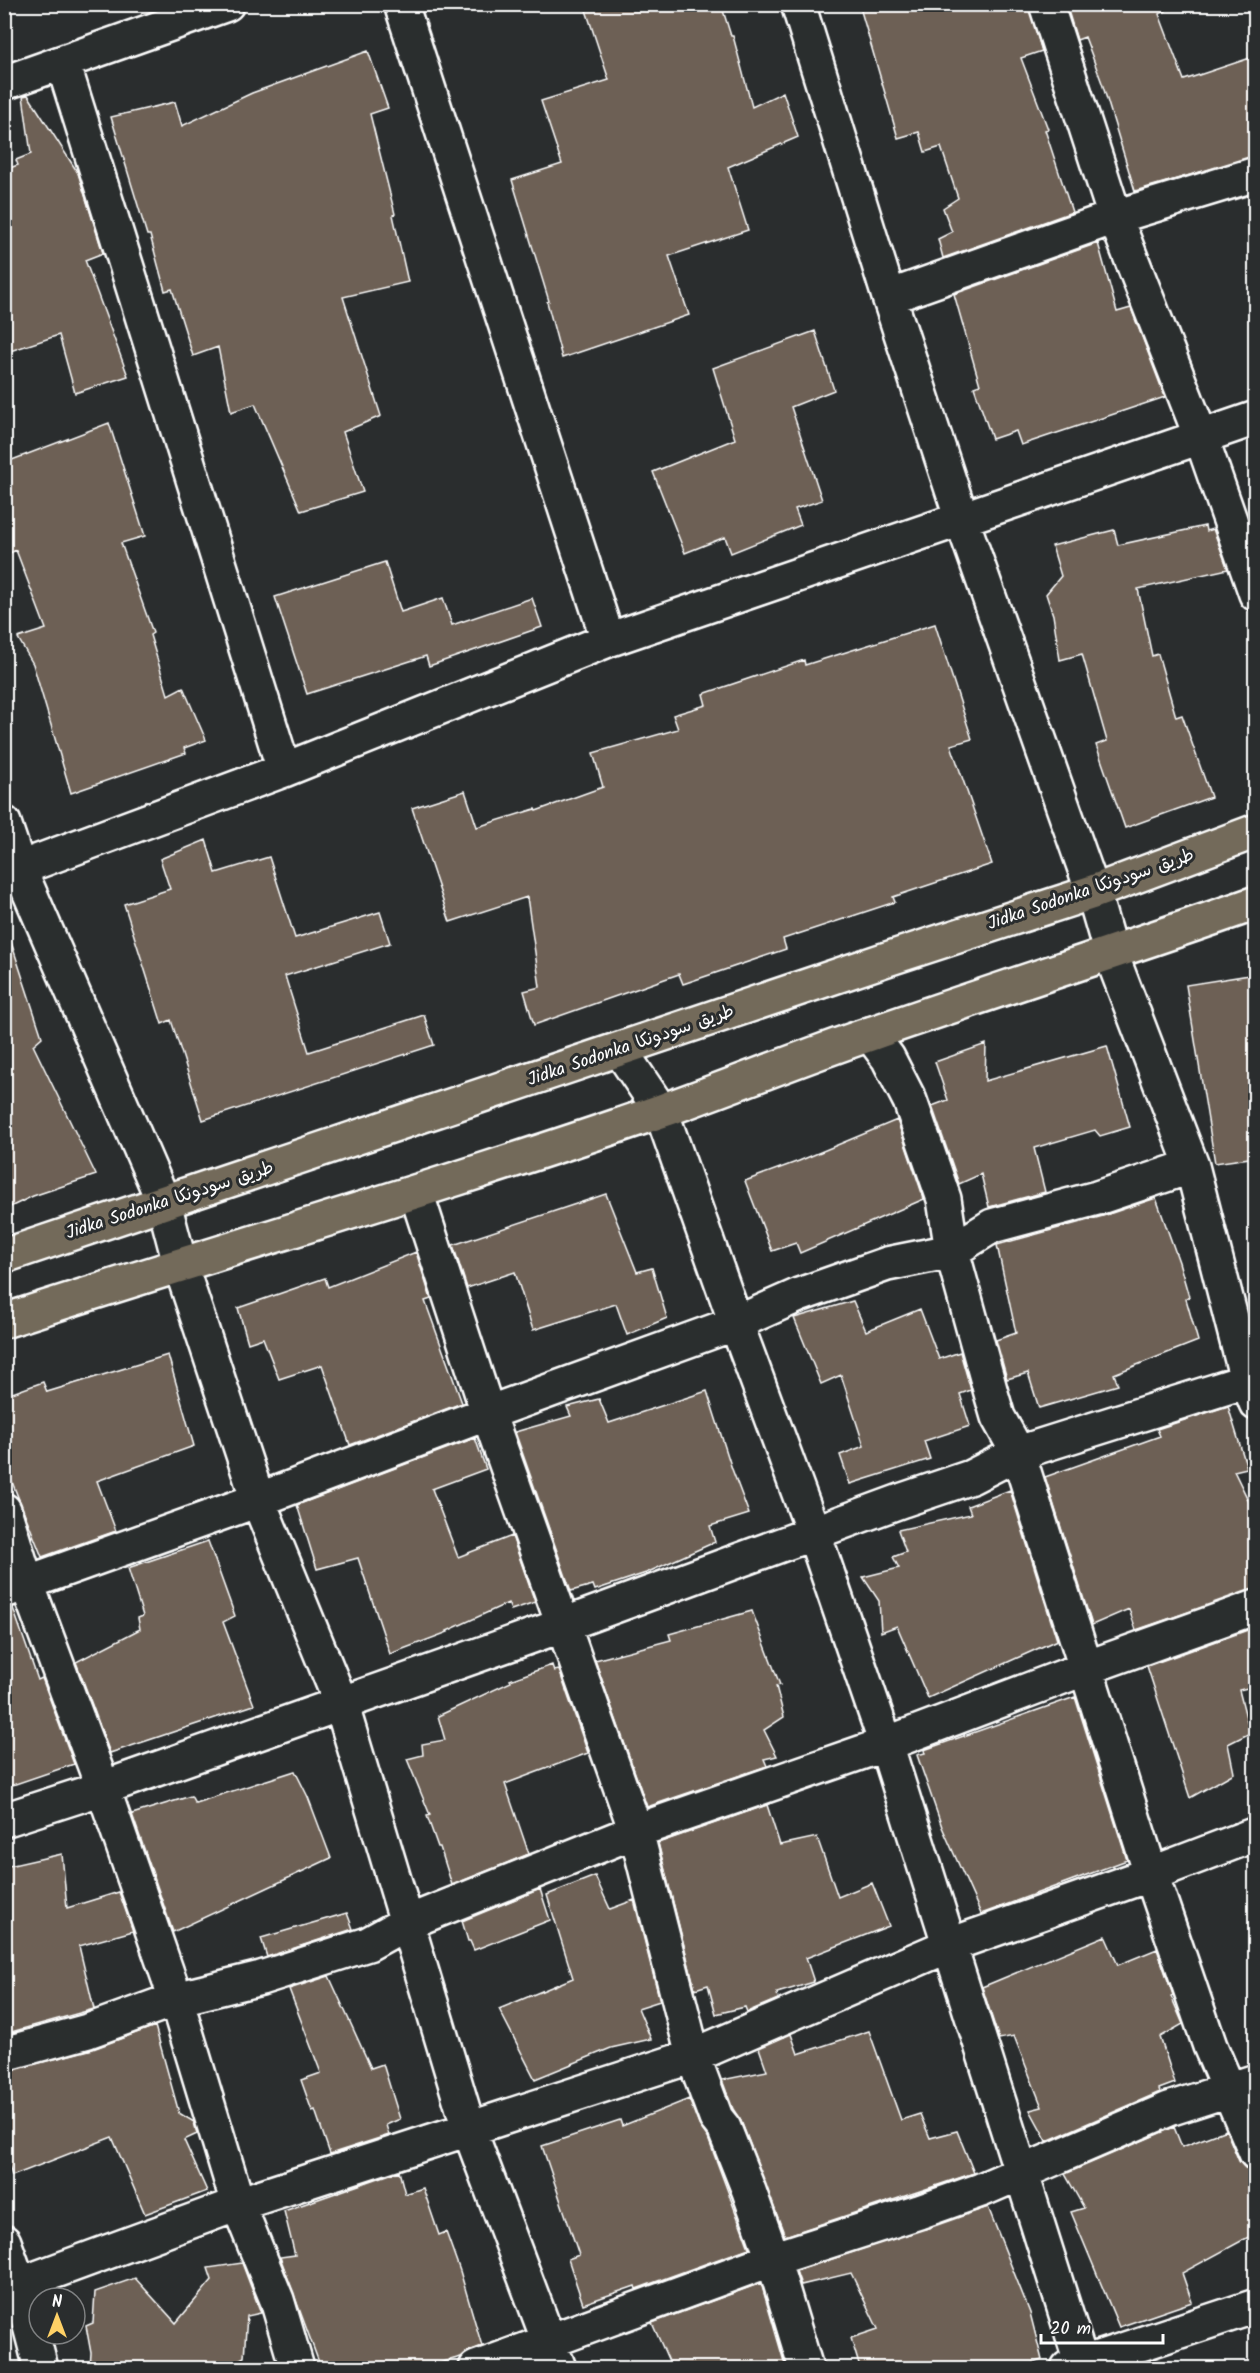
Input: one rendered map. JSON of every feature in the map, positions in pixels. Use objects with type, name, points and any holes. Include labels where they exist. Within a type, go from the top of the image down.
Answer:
[{"type":"main road","name":"Jidka Sodonka طريق سودونكا","points":[[4,1256],[1093,892],[1256,831]]},
{"type":"main road","points":[[4,1321],[180,1264],[416,1192],[661,1111],[870,1034],[1256,903]]},
{"type":"street","points":[[4,83],[227,4]]},
{"type":"street","points":[[401,4],[608,640]]},
{"type":"street","points":[[4,1820],[103,1788],[563,1625],[903,1500],[971,1478],[1018,1453],[1253,1387],[1192,1166],[1111,954],[1093,892],[962,520],[889,297],[798,4]]},
{"type":"street","points":[[1046,4],[1115,217],[1201,437],[1256,594]]},
{"type":"street","points":[[63,63],[284,770]]},
{"type":"street","points":[[889,297],[1115,217],[1256,174]]},
{"type":"street","points":[[12,871],[284,770],[608,640],[1256,418]]},
{"type":"street","points":[[4,823],[12,871],[164,1203],[180,1264],[258,1500],[341,1703],[470,2129],[554,2355]]},
{"type":"street","points":[[870,1034],[888,1058],[910,1101],[944,1199],[952,1251],[998,1417],[1018,1453],[1151,1874],[1210,2046],[1243,2085],[1256,2153]]},
{"type":"street","points":[[620,1050],[661,1111],[814,1534],[886,1744],[950,1945],[1078,2367],[1256,2306]]},
{"type":"street","points":[[16,1587],[736,1323],[799,1295],[887,1264],[952,1251],[992,1226],[1097,1198],[1192,1166]]},
{"type":"street","points":[[416,1192],[488,1413],[636,1831],[693,2056],[716,2118],[724,2128],[741,2170],[773,2259],[806,2368]]},
{"type":"street","points":[[4,1510],[16,1587],[103,1788],[176,1999],[237,2204],[277,2300],[297,2368]]},
{"type":"street","points":[[4,2054],[88,2031],[176,1999],[261,1978],[368,1944],[406,1923],[636,1831],[886,1744],[1086,1668],[1256,1607]]},
{"type":"street","points":[[12,2287],[237,2204],[693,2056],[950,1945],[1256,1834]]},
{"type":"street","points":[[476,2368],[554,2355],[773,2259],[919,2212],[1021,2173],[1169,2109],[1243,2085]]},
{"type":"street","points":[[4,2242],[12,2287],[41,2368]]},
{"type":"building","points":[[584,4],[721,4],[731,36],[733,36],[752,107],[783,92],[798,137],[728,167],[748,230],[669,256],[689,315],[562,358],[547,302],[549,301],[512,180],[562,164],[541,101],[609,80]]},
{"type":"building","points":[[859,4],[1028,4],[1042,51],[1021,58],[1048,129],[1045,130],[1072,212],[943,258],[938,239],[952,232],[943,208],[958,198],[941,147],[925,152],[919,132],[898,138]]},
{"type":"building","points":[[1066,4],[1165,4],[1166,11],[1159,14],[1184,80],[1256,56],[1256,156],[1135,191],[1102,83],[1085,37],[1077,40]]},
{"type":"building","points":[[368,51],[388,108],[370,114],[395,214],[393,215],[408,282],[343,297],[381,416],[343,432],[363,492],[301,511],[255,404],[231,412],[218,347],[193,356],[172,289],[165,291],[150,235],[147,235],[111,117],[175,102],[182,126],[252,93]]},
{"type":"building","points":[[28,95],[78,173],[103,253],[85,260],[128,376],[75,393],[59,335],[4,353],[4,170],[18,165],[16,160],[31,154],[23,96]]},
{"type":"building","points":[[1098,243],[1117,312],[1131,308],[1165,397],[1021,445],[1016,431],[992,439],[974,387],[980,385],[954,294]]},
{"type":"building","points":[[815,331],[834,390],[791,407],[822,500],[795,509],[801,525],[731,553],[725,537],[685,553],[653,472],[735,439],[713,368]]},
{"type":"building","points":[[109,423],[145,536],[121,543],[153,633],[150,635],[168,695],[183,687],[206,740],[184,748],[186,753],[71,793],[33,664],[18,638],[46,629],[16,550],[4,556],[4,463]]},
{"type":"building","points":[[1205,526],[1206,531],[1213,529],[1228,569],[1138,589],[1152,656],[1158,654],[1176,717],[1182,715],[1211,797],[1125,828],[1096,745],[1107,741],[1082,654],[1060,660],[1053,615],[1046,594],[1061,576],[1052,546],[1114,530],[1118,545]]},
{"type":"building","points":[[385,562],[401,612],[443,598],[452,625],[532,598],[542,627],[429,666],[426,656],[307,694],[275,597]]},
{"type":"building","points":[[935,624],[972,739],[951,745],[992,864],[893,897],[895,902],[783,939],[786,949],[683,984],[679,974],[534,1025],[524,991],[540,987],[527,897],[450,922],[412,808],[465,791],[477,827],[535,809],[536,811],[603,787],[593,753],[678,729],[673,715],[706,705],[703,694],[804,660],[805,665]]},
{"type":"building","points":[[206,840],[216,873],[269,857],[295,938],[380,912],[390,943],[285,976],[309,1052],[424,1015],[434,1045],[203,1120],[171,1020],[162,1024],[124,904],[170,889],[160,859]]},
{"type":"building","points":[[11,942],[42,1037],[33,1045],[96,1175],[33,1196],[4,1210],[4,943]]},
{"type":"building","points":[[1256,974],[1256,1157],[1215,1163],[1186,985]]},
{"type":"building","points":[[986,1044],[985,1081],[1107,1046],[1130,1127],[1100,1136],[1095,1130],[1034,1148],[1045,1192],[989,1207],[981,1174],[959,1184],[932,1106],[948,1100],[935,1062]]},
{"type":"building","points":[[897,1120],[924,1199],[800,1253],[796,1243],[772,1251],[745,1181]]},
{"type":"building","points":[[606,1194],[637,1272],[652,1268],[667,1318],[627,1335],[616,1304],[533,1330],[515,1272],[467,1288],[453,1245]]},
{"type":"building","points":[[1156,1198],[1179,1262],[1189,1297],[1186,1299],[1198,1341],[1114,1374],[1118,1385],[1039,1408],[1028,1373],[1007,1379],[996,1340],[1016,1333],[997,1245],[1103,1216]]},
{"type":"building","points":[[416,1252],[431,1299],[425,1301],[462,1403],[350,1445],[322,1365],[279,1379],[263,1338],[248,1343],[238,1308],[325,1278],[328,1287]]},
{"type":"building","points":[[853,1301],[866,1331],[920,1309],[939,1359],[960,1352],[971,1390],[960,1394],[970,1426],[924,1441],[930,1459],[850,1484],[840,1455],[864,1446],[841,1375],[821,1384],[794,1318]]},
{"type":"building","points":[[168,1355],[194,1446],[97,1481],[116,1531],[42,1557],[12,1482],[4,1485],[4,1396],[43,1382],[47,1392]]},
{"type":"building","points":[[707,1391],[749,1514],[710,1526],[715,1542],[646,1573],[595,1590],[593,1585],[571,1591],[515,1432],[571,1416],[567,1407],[599,1399],[609,1423]]},
{"type":"building","points":[[1228,1406],[1247,1468],[1234,1471],[1256,1516],[1256,1589],[1136,1630],[1129,1609],[1092,1625],[1045,1477],[1160,1436],[1157,1429]]},
{"type":"building","points":[[475,1438],[486,1469],[432,1489],[458,1557],[512,1536],[535,1602],[511,1610],[508,1603],[448,1632],[390,1654],[358,1558],[317,1569],[297,1505]]},
{"type":"building","points":[[1010,1490],[1057,1640],[928,1698],[897,1626],[881,1632],[879,1601],[863,1577],[899,1568],[893,1557],[906,1552],[898,1530],[971,1514],[968,1506]]},
{"type":"building","points":[[208,1541],[235,1616],[223,1622],[254,1705],[110,1753],[76,1662],[140,1629],[138,1618],[143,1616],[128,1568]]},
{"type":"building","points":[[13,1608],[38,1680],[42,1678],[74,1764],[4,1788],[4,1609]]},
{"type":"building","points":[[752,1611],[780,1685],[776,1686],[784,1717],[764,1730],[777,1756],[764,1759],[767,1766],[647,1807],[595,1660],[671,1640],[669,1634]]},
{"type":"building","points":[[1256,1627],[1256,1686],[1239,1690],[1250,1733],[1228,1744],[1234,1773],[1190,1798],[1147,1666]]},
{"type":"building","points":[[552,1665],[554,1671],[559,1670],[588,1753],[505,1784],[529,1854],[452,1885],[427,1816],[430,1815],[407,1759],[423,1755],[422,1744],[445,1740],[438,1716],[511,1682],[510,1680]]},
{"type":"building","points":[[1075,1697],[1127,1860],[981,1914],[942,1827],[917,1755],[925,1753],[924,1750]]},
{"type":"building","points":[[295,1771],[308,1797],[331,1858],[173,1932],[132,1814],[191,1796],[195,1803]]},
{"type":"building","points":[[767,1805],[780,1845],[817,1837],[838,1897],[872,1883],[889,1926],[806,1958],[814,1982],[777,1993],[778,1999],[747,2012],[745,2007],[716,2014],[708,1985],[695,1989],[658,1843]]},
{"type":"building","points":[[62,1854],[67,1908],[119,1892],[133,1931],[79,1946],[94,2009],[4,2034],[4,1867]]},
{"type":"building","points":[[595,1876],[610,1909],[634,1900],[660,2001],[638,2008],[651,2039],[611,2048],[535,2079],[499,2009],[573,1978],[547,1895]]},
{"type":"building","points":[[540,1889],[550,1920],[474,1950],[468,1941],[462,1921]]},
{"type":"building","points":[[347,1913],[353,1929],[267,1957],[261,1938]]},
{"type":"building","points":[[1105,1936],[1118,1965],[1157,1949],[1173,1995],[1171,1996],[1183,2024],[1160,2037],[1175,2083],[1159,2089],[1160,2092],[1047,2141],[1030,2110],[1042,2107],[1014,2036],[999,2039],[982,1987]]},
{"type":"building","points":[[329,1976],[371,2068],[383,2064],[400,2119],[386,2125],[389,2135],[330,2154],[315,2110],[312,2111],[301,2080],[321,2073],[289,1989]]},
{"type":"building","points":[[155,2026],[179,2113],[194,2122],[197,2134],[184,2140],[207,2191],[145,2214],[112,2137],[12,2176],[4,2148],[4,2072],[93,2049]]},
{"type":"building","points":[[869,2031],[901,2120],[920,2114],[930,2138],[957,2131],[974,2173],[785,2236],[741,2121],[733,2109],[722,2080],[767,2071],[759,2048],[791,2034],[798,2054]]},
{"type":"building","points":[[689,2099],[699,2125],[708,2138],[749,2248],[636,2289],[635,2286],[583,2304],[568,2259],[579,2255],[542,2146],[620,2120],[622,2126]]},
{"type":"building","points":[[1174,2127],[1182,2147],[1226,2130],[1239,2161],[1256,2176],[1256,2233],[1182,2273],[1192,2302],[1119,2327],[1071,2212],[1084,2208],[1065,2174]]},
{"type":"building","points":[[399,2171],[405,2194],[423,2188],[439,2235],[446,2232],[482,2346],[461,2357],[422,2368],[321,2368],[280,2257],[295,2255],[284,2211]]},
{"type":"building","points":[[988,2207],[1030,2313],[1042,2360],[1017,2368],[860,2368],[851,2338],[878,2329],[851,2273],[801,2285],[796,2271]]},
{"type":"building","points":[[242,2263],[261,2313],[247,2316],[244,2357],[224,2368],[90,2368],[91,2353],[87,2326],[93,2323],[95,2292],[135,2278],[176,2323],[212,2280],[208,2268]]},
{"type":"building","points":[[761,2283],[785,2365],[773,2368],[672,2368],[652,2323]]}]
